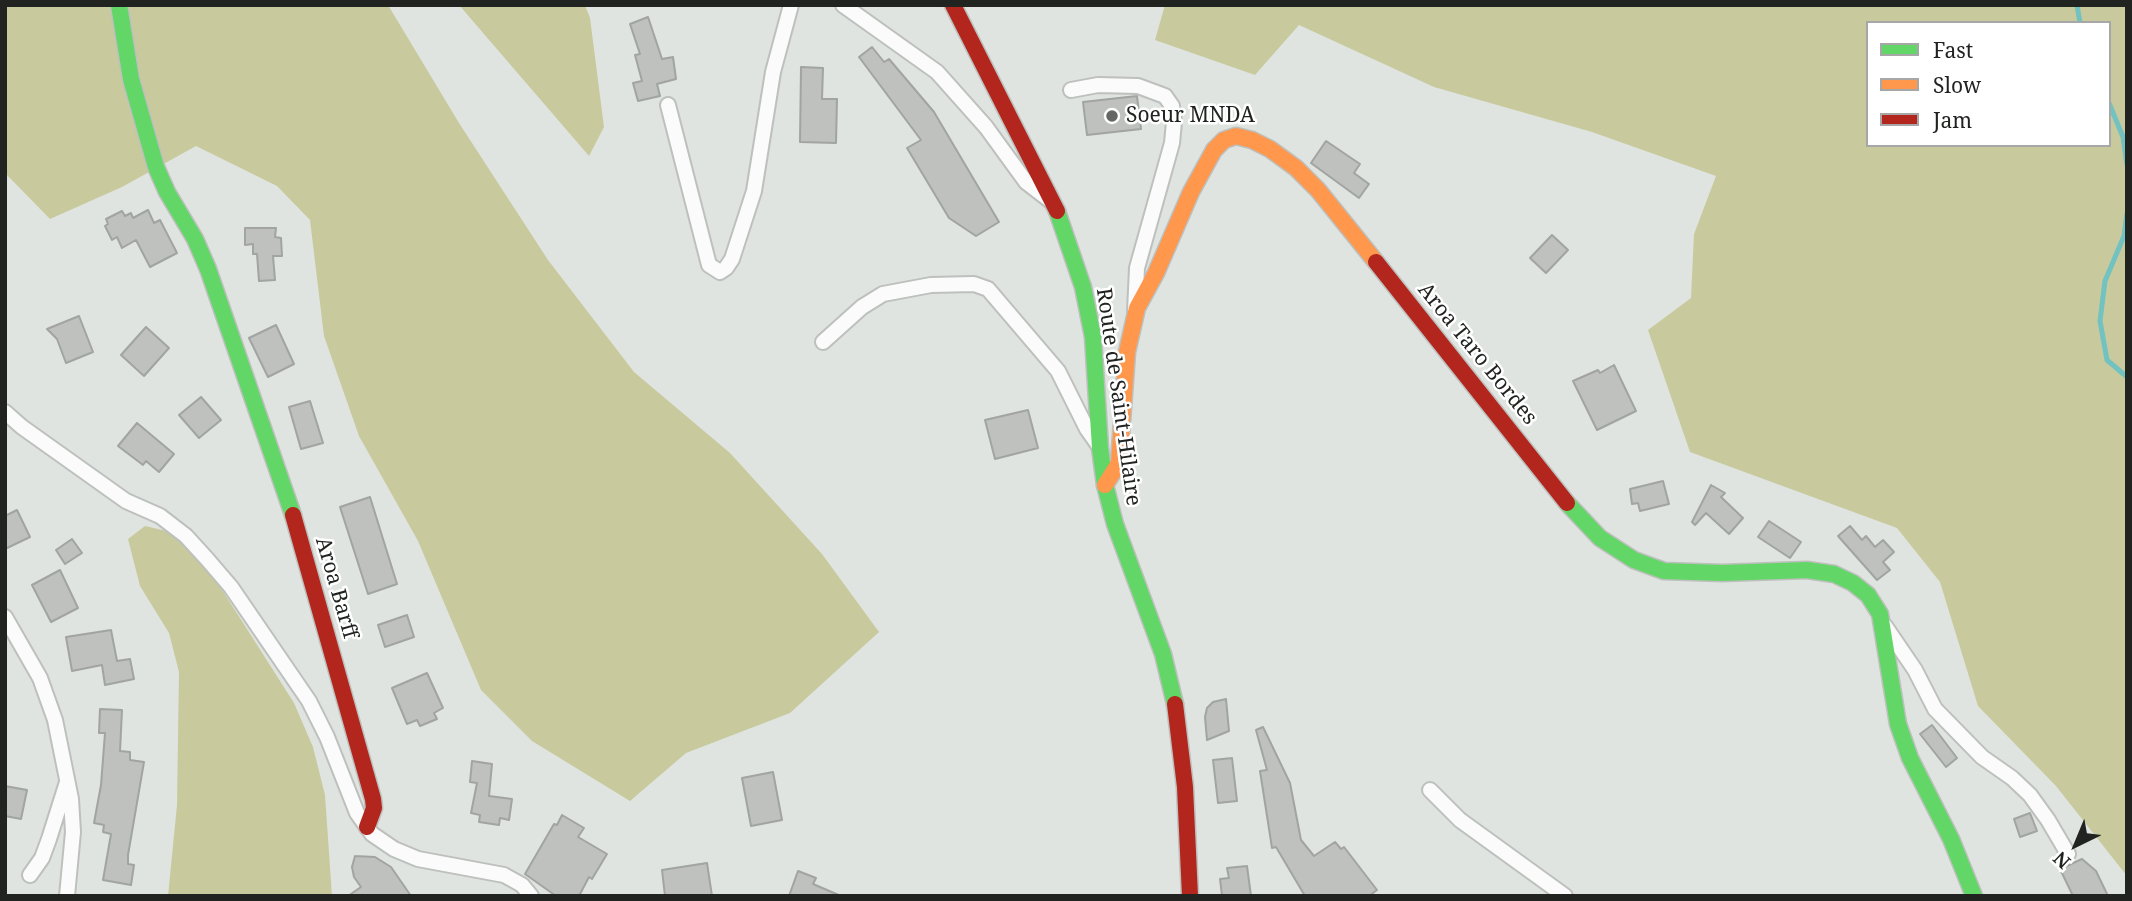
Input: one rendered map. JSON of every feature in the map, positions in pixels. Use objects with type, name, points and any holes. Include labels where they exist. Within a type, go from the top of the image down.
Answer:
[{"type":"street","name":"Aroa Barff","points":[[119,5],[131,79],[156,167],[208,269],[286,490],[373,800],[367,827]]},
{"type":"street","points":[[668,105],[709,265],[720,272],[733,259],[754,191],[773,72],[791,5]]},
{"type":"street","points":[[843,5],[937,72],[986,127],[1026,182],[1053,203]]},
{"type":"street","name":"Route de Saint-Hilaire","points":[[953,5],[1053,203],[1083,287],[1093,337],[1105,485],[1115,524],[1163,654],[1173,692],[1185,787],[1190,896]]},
{"type":"street","name":"Aroa Taro Bordes","points":[[1071,90],[1098,85],[1138,86],[1165,96],[1172,106],[1174,122],[1171,143],[1138,268],[1135,313],[1127,352],[1119,463],[1105,485]]},
{"type":"street","name":"Aroa Taro Bordes","points":[[1135,313],[1156,273],[1191,192],[1214,150],[1224,140],[1236,136],[1270,149],[1318,190],[1456,359],[1565,501],[1600,538],[1634,560],[1664,571],[1710,573],[1807,570],[1834,574],[1853,583],[1868,595],[1882,622],[1898,724],[1910,758],[1951,839],[1974,896]]},
{"type":"street","points":[[823,342],[862,307],[883,294],[931,285],[974,284],[988,289],[1058,371],[1087,429],[1100,448]]},
{"type":"street","points":[[5,412],[22,428],[126,500],[160,516],[186,536],[231,587],[309,701],[327,737],[357,813],[372,834],[394,849],[418,859],[504,875],[522,885],[531,896]]},
{"type":"street","points":[[5,617],[46,692],[55,720],[71,799],[73,832],[67,896]]},
{"type":"street","name":"Aroa Taro Bordes","points":[[1882,622],[1915,670],[1935,709],[1982,757],[2012,778],[2030,795],[2068,854]]},
{"type":"street","points":[[30,875],[42,858],[68,781]]},
{"type":"street","points":[[1430,790],[1460,820],[1565,896]]},
{"type":"green space","points":[[5,5],[388,5],[459,123],[548,260],[634,372],[730,453],[822,554],[879,632],[790,713],[686,753],[630,801],[532,741],[481,690],[418,541],[359,436],[324,336],[310,220],[277,186],[196,146],[122,187],[50,219],[5,173]]},
{"type":"green space","points":[[459,5],[585,5],[590,18],[604,127],[589,156]]},
{"type":"green space","points":[[1165,5],[2127,5],[2127,876],[2056,786],[1978,706],[1940,582],[1897,528],[1690,452],[1648,330],[1691,298],[1694,234],[1716,176],[1592,132],[1434,87],[1299,25],[1255,75],[1155,40]]},
{"type":"green space","points":[[145,526],[175,533],[212,574],[294,703],[313,747],[325,795],[332,896],[168,896],[177,805],[179,672],[169,633],[140,586],[128,539]]},
{"type":"building","points":[[648,17],[662,59],[673,57],[676,79],[657,84],[660,96],[638,101],[633,83],[642,81],[635,55],[640,54],[630,24]]},
{"type":"building","points":[[872,47],[884,62],[889,59],[934,112],[999,222],[976,236],[949,218],[907,148],[921,140],[859,57]]},
{"type":"building","points":[[801,67],[823,68],[822,99],[837,99],[836,143],[800,142]]},
{"type":"building","name":"Soeur MNDA","points":[[1137,96],[1141,129],[1087,135],[1083,102]]},
{"type":"building","points":[[1326,141],[1360,164],[1354,173],[1369,184],[1359,198],[1311,163]]},
{"type":"building","points":[[148,210],[154,223],[160,220],[177,253],[150,267],[136,240],[122,248],[117,237],[112,240],[105,226],[108,224],[106,219],[122,211],[125,216],[131,213],[133,218]]},
{"type":"building","points":[[245,228],[276,228],[275,237],[281,238],[282,256],[273,256],[275,280],[259,281],[257,254],[253,254],[253,244],[245,245]]},
{"type":"building","points":[[1552,235],[1568,250],[1546,273],[1530,258]]},
{"type":"building","points":[[79,316],[93,352],[66,363],[57,339],[47,329]]},
{"type":"building","points":[[276,325],[294,364],[268,377],[249,338]]},
{"type":"building","points":[[146,327],[169,348],[144,376],[121,355]]},
{"type":"building","points":[[1614,365],[1636,411],[1597,430],[1573,381],[1598,370],[1600,373]]},
{"type":"building","points":[[201,397],[221,420],[199,438],[179,415]]},
{"type":"building","points":[[310,401],[323,443],[301,449],[289,407]]},
{"type":"building","points":[[1028,410],[1038,448],[995,459],[985,420]]},
{"type":"building","points":[[137,423],[174,454],[159,472],[146,461],[143,465],[118,446]]},
{"type":"building","points":[[1663,481],[1669,504],[1640,511],[1638,503],[1632,504],[1630,489]]},
{"type":"building","points":[[1711,485],[1725,493],[1721,497],[1743,518],[1729,534],[1706,513],[1695,525],[1692,522]]},
{"type":"building","points":[[370,497],[397,584],[368,594],[340,507]]},
{"type":"building","points":[[17,510],[30,537],[5,549],[5,516]]},
{"type":"building","points":[[1769,521],[1801,542],[1790,558],[1758,537]]},
{"type":"building","points":[[1850,526],[1862,540],[1866,536],[1875,547],[1883,540],[1894,552],[1883,562],[1890,570],[1877,580],[1838,536]]},
{"type":"building","points":[[72,539],[82,553],[65,564],[56,550]]},
{"type":"building","points":[[60,570],[78,608],[51,622],[32,585]]},
{"type":"building","points":[[407,615],[414,637],[385,647],[378,625]]},
{"type":"building","points":[[111,630],[117,661],[130,659],[134,679],[105,685],[102,665],[72,671],[66,637]]},
{"type":"building","points":[[427,673],[443,708],[434,713],[437,719],[420,726],[417,720],[407,724],[392,688]]},
{"type":"building","points":[[1226,699],[1229,731],[1207,740],[1207,708],[1213,702]]},
{"type":"building","points":[[100,709],[122,710],[120,751],[130,752],[130,760],[144,762],[128,855],[128,864],[134,865],[131,885],[103,880],[111,834],[103,832],[104,825],[94,823],[101,785],[105,733],[99,733]]},
{"type":"building","points":[[1932,725],[1957,758],[1946,767],[1920,734]]},
{"type":"building","points":[[1263,727],[1290,783],[1301,840],[1314,856],[1335,842],[1341,849],[1344,847],[1377,890],[1369,896],[1305,896],[1276,847],[1272,848],[1260,771],[1267,770],[1256,730]]},
{"type":"building","points":[[1232,758],[1237,801],[1218,803],[1213,760]]},
{"type":"building","points":[[472,761],[492,764],[489,796],[512,799],[509,820],[500,818],[499,825],[479,822],[480,815],[471,813],[477,783],[470,782]]},
{"type":"building","points":[[773,772],[782,820],[751,826],[742,778]]},
{"type":"building","points":[[5,786],[27,790],[21,819],[5,816]]},
{"type":"building","points":[[2030,813],[2037,831],[2020,837],[2014,819]]},
{"type":"building","points":[[562,815],[584,828],[578,837],[607,854],[592,879],[589,877],[579,896],[556,896],[525,874]]},
{"type":"building","points":[[355,856],[375,857],[391,867],[411,896],[348,896],[361,887],[354,877],[352,867]]},
{"type":"building","points":[[2082,859],[2096,871],[2108,896],[2073,896],[2060,869]]},
{"type":"building","points":[[707,863],[712,896],[665,896],[662,870]]},
{"type":"building","points":[[1247,866],[1251,896],[1222,896],[1220,879],[1229,878],[1227,868]]},
{"type":"building","points":[[798,871],[816,878],[813,884],[841,896],[789,896]]},
{"type":"waterway","points":[[2077,5],[2080,21]]},
{"type":"waterway","points":[[2111,108],[2123,137],[2127,165]]},
{"type":"waterway","points":[[2127,213],[2124,236],[2105,281],[2100,321],[2107,360],[2127,377]]},
{"type":"traffic: fast","points":[[119,5],[131,79],[156,167],[208,269],[293,515]]},
{"type":"traffic: fast","points":[[1057,211],[1083,287],[1093,337],[1105,485],[1115,524],[1163,654],[1175,704]]},
{"type":"traffic: fast","points":[[1567,503],[1600,538],[1634,560],[1664,571],[1722,573],[1807,570],[1834,574],[1853,583],[1868,595],[1880,614],[1898,724],[1910,758],[1951,839],[1974,896]]},
{"type":"traffic: slow","points":[[1105,485],[1119,463],[1127,352],[1137,308],[1156,273],[1191,192],[1214,150],[1224,140],[1236,136],[1252,140],[1296,168],[1318,190],[1376,262]]},
{"type":"traffic: jam","points":[[953,5],[1057,211]]},
{"type":"traffic: jam","points":[[1376,262],[1567,503]]},
{"type":"traffic: jam","points":[[293,515],[373,799],[374,808],[367,827]]},
{"type":"traffic: jam","points":[[1175,704],[1185,787],[1190,896]]},
{"type":"place","name":"Soeur MNDA","points":[[1112,116]]}]
